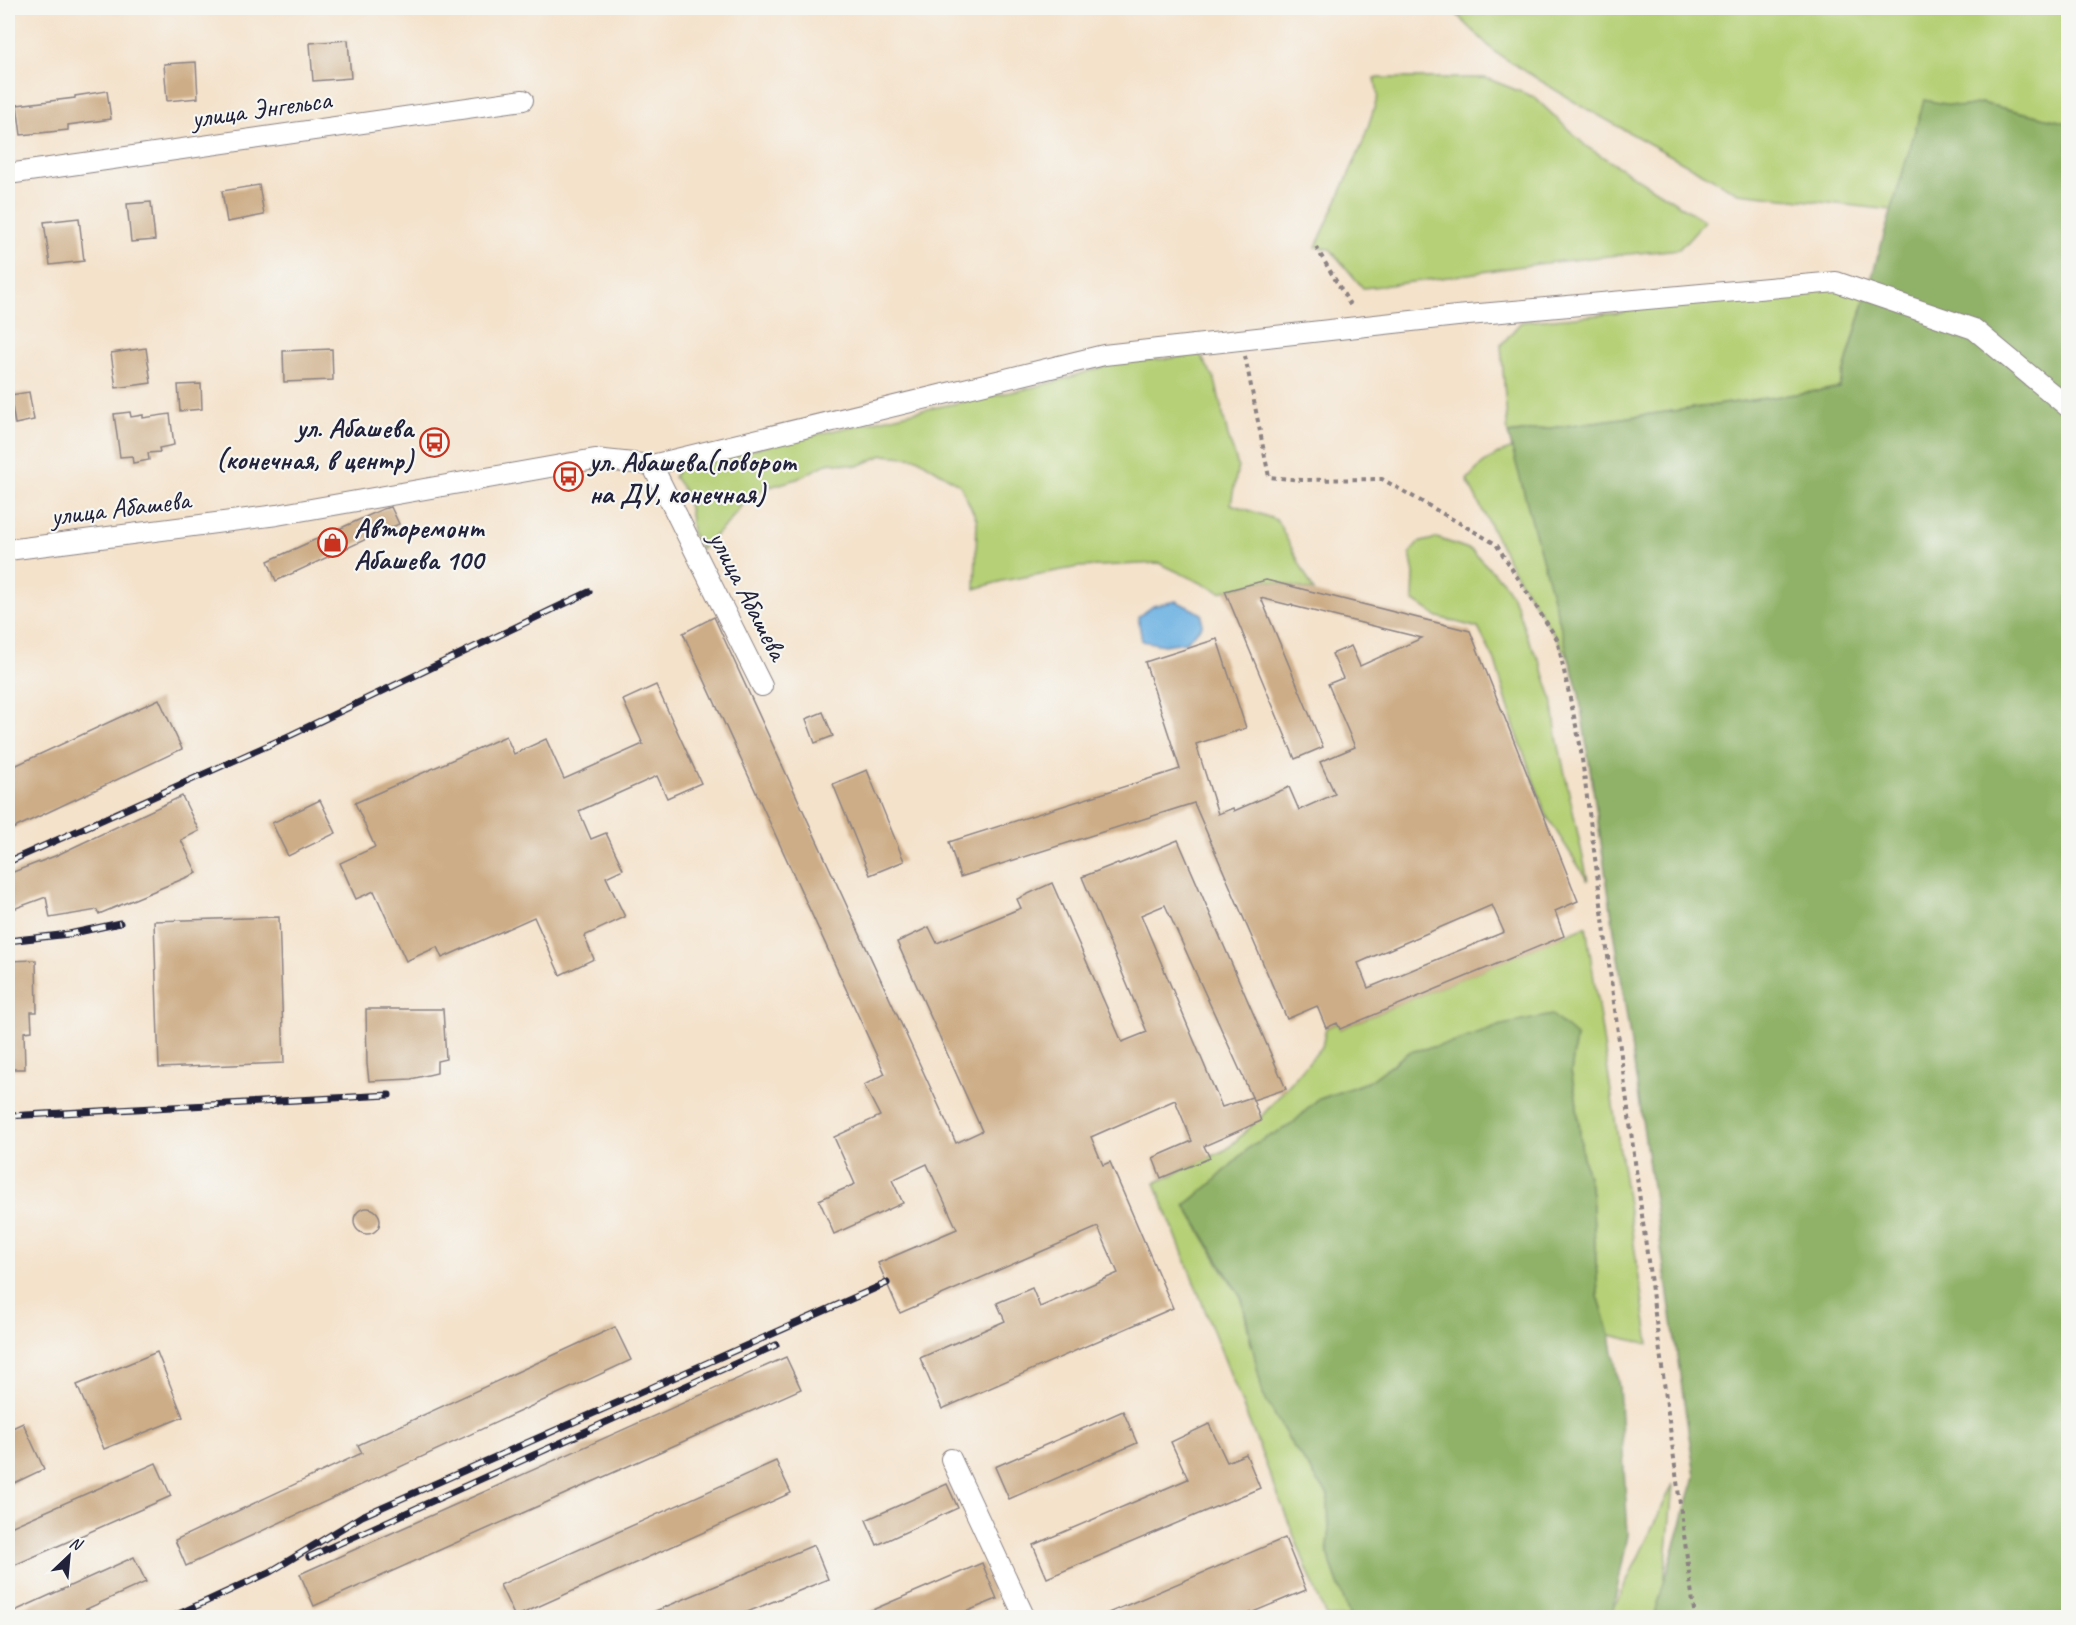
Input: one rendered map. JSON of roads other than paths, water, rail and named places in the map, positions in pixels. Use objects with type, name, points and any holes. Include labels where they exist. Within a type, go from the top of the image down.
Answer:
[{"type":"street","name":"улица Энгельса","points":[[8,174],[523,100]]},
{"type":"street","name":"улица Абашева","points":[[8,550],[277,515],[595,459],[652,465],[1104,354],[1836,282],[1974,329],[2068,407]]},
{"type":"street","name":"улица Абашева","points":[[652,465],[762,686]]},
{"type":"street","points":[[951,1459],[1025,1617]]},
{"type":"water","points":[[1176,601],[1202,614],[1202,626],[1186,642],[1164,645],[1142,641],[1138,617],[1153,606]]},
{"type":"railway","points":[[8,862],[291,735],[589,592]]},
{"type":"railway","points":[[8,941],[69,934],[120,923]]},
{"type":"railway","points":[[8,1116],[389,1095]]},
{"type":"railway","points":[[170,1618],[270,1572],[362,1516],[887,1283]]},
{"type":"railway","points":[[309,1557],[776,1345]]},
{"type":"place","name":"ул. Абашева (конечная, в центр)","points":[[434,443]]},
{"type":"place","name":"ул. Абашева(поворот на ДУ, конечная)","points":[[568,477]]},
{"type":"place","name":"Авторемонт Абашева 100","points":[[333,543]]}]
